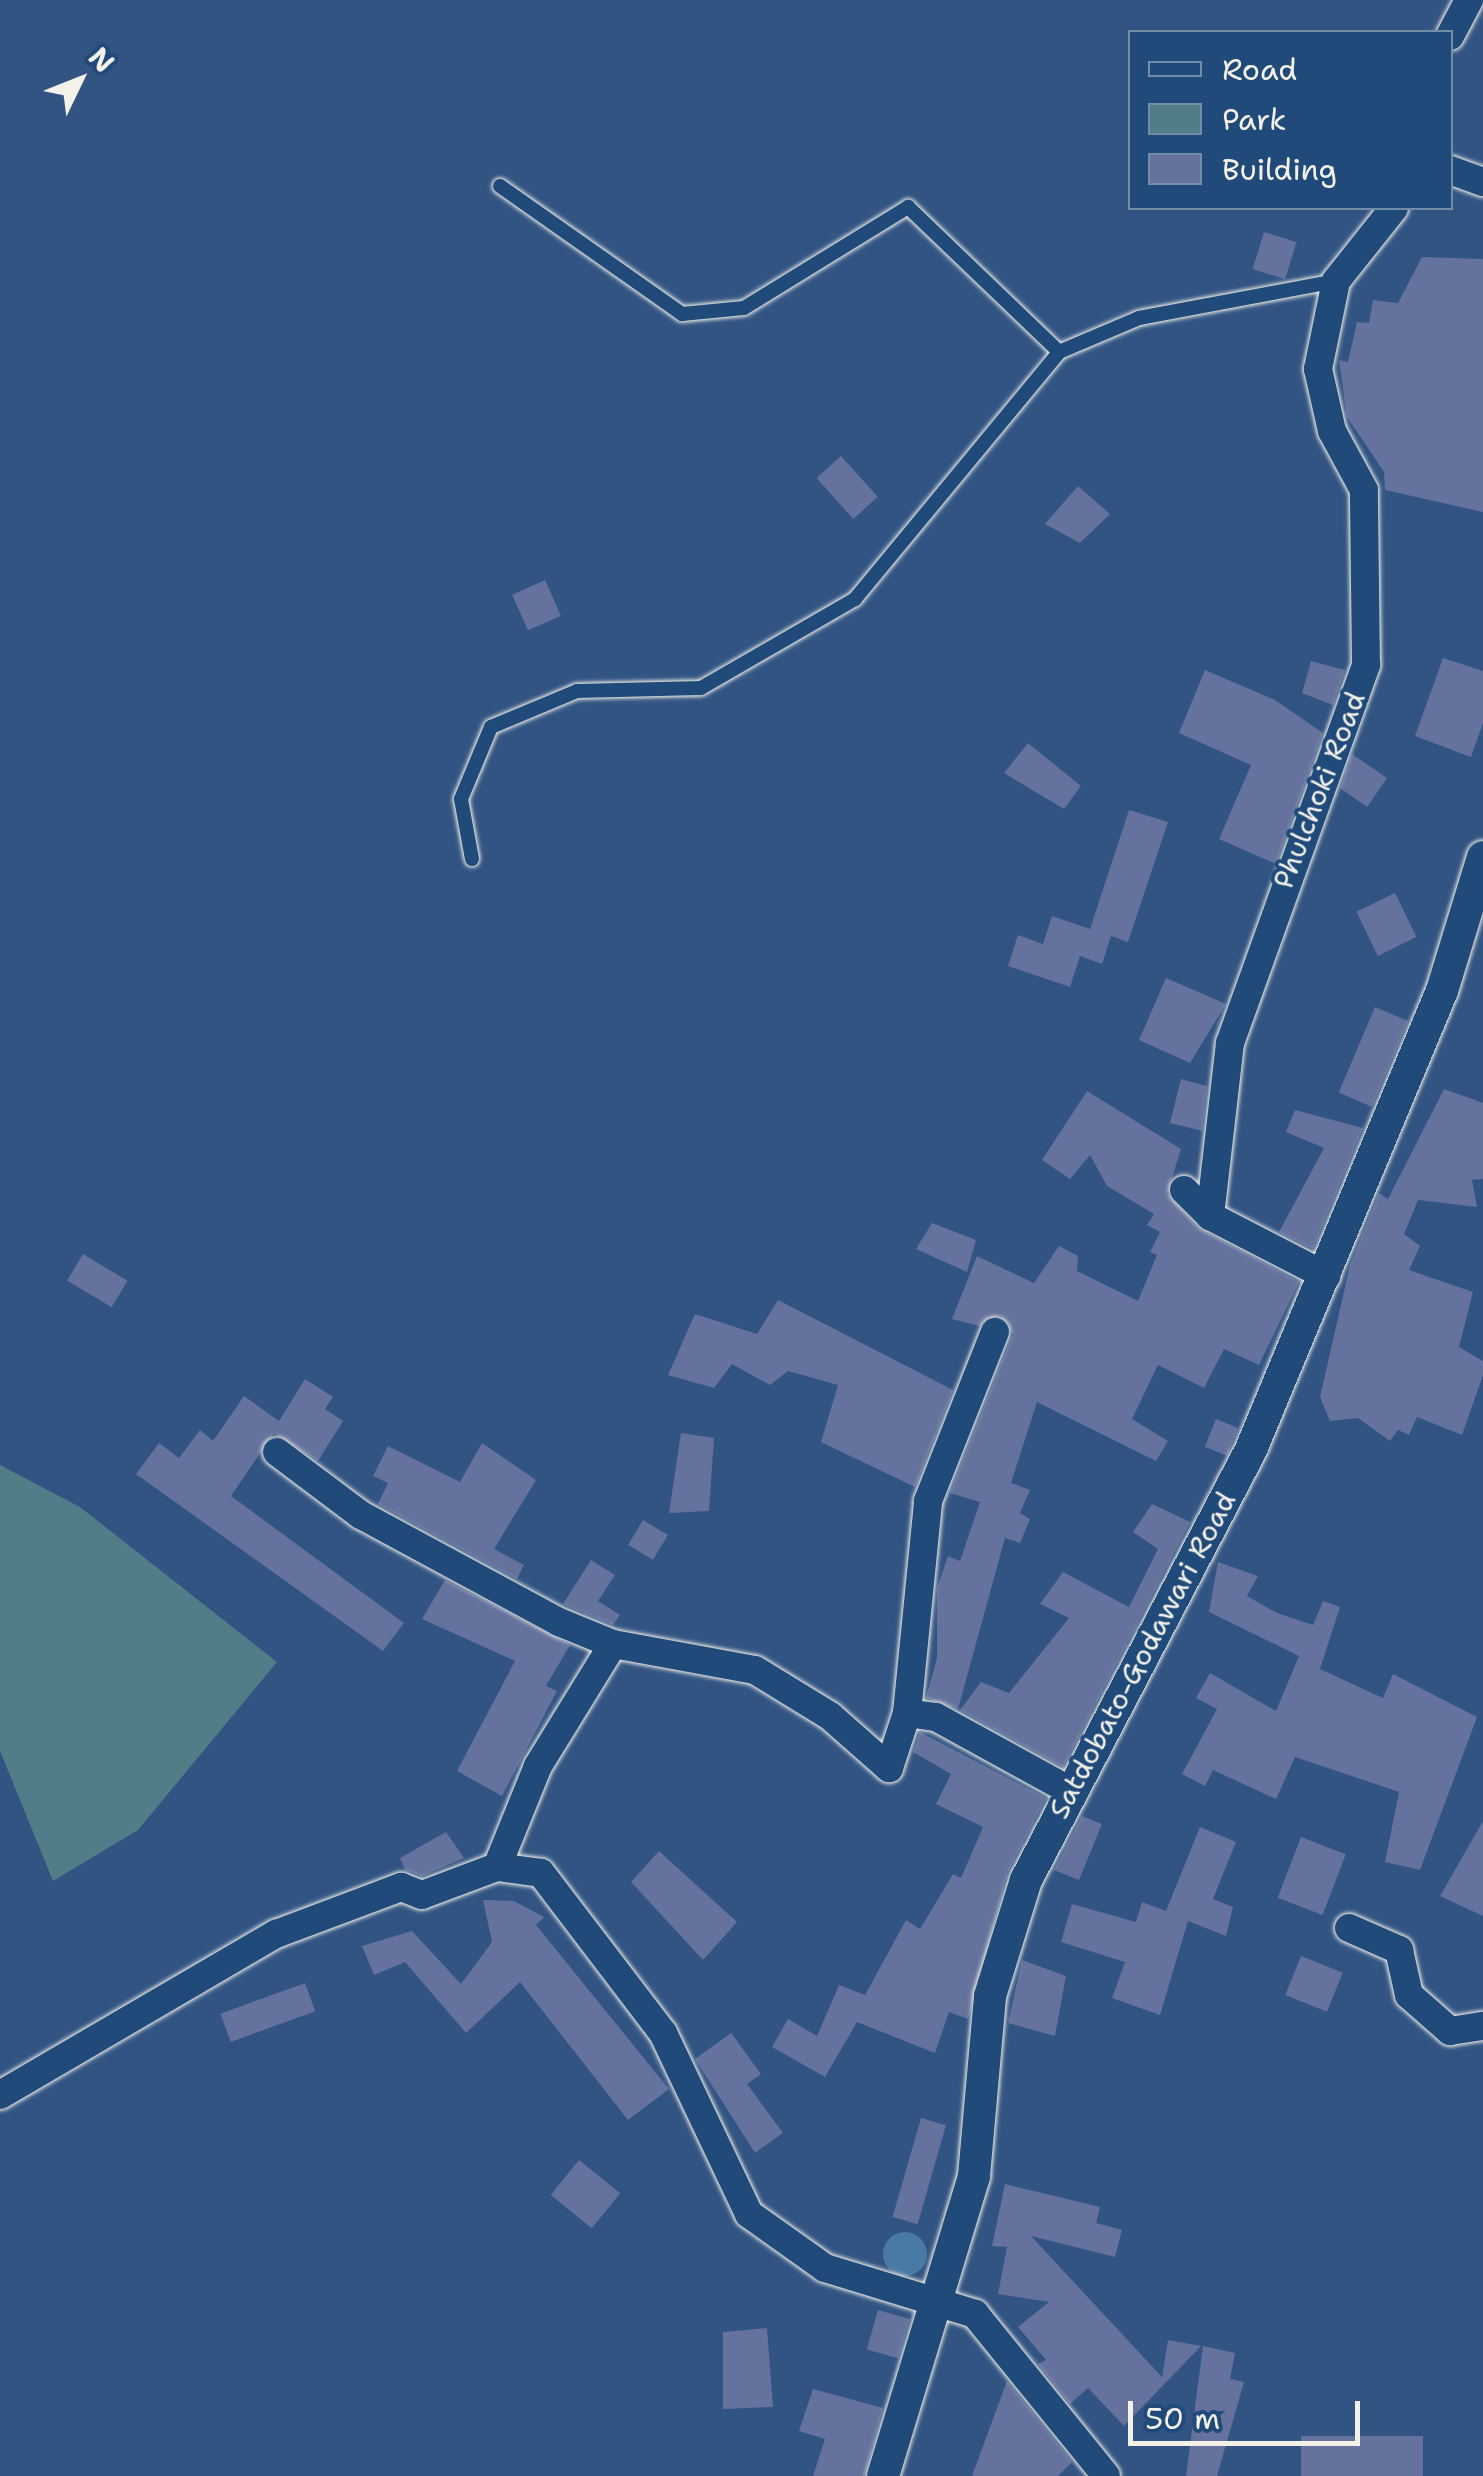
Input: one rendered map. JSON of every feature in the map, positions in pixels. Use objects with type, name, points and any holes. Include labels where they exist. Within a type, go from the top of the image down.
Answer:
[{"type":"street","points":[[1446,0],[1450,30]]},
{"type":"street","points":[[1453,32],[1469,0]]},
{"type":"street","points":[[1453,171],[1483,182]]},
{"type":"street","name":"Phulchoki Road","points":[[1210,1216],[1230,1043],[1366,664],[1364,490],[1332,431],[1318,369],[1336,281],[1392,210]]},
{"type":"street","name":"Satdobato-Godawari Road","points":[[883,2476],[974,2176],[994,1981],[1067,1789],[1173,1610],[1326,1276],[1442,991],[1483,857]]},
{"type":"street","points":[[1184,1190],[1210,1216],[1326,1276]]},
{"type":"street","points":[[277,1452],[361,1515],[612,1644],[756,1670],[830,1716],[889,1768],[907,1713],[928,1501],[995,1332]]},
{"type":"street","points":[[497,1867],[538,1766],[612,1644]]},
{"type":"street","points":[[907,1713],[936,1717],[1067,1789]]},
{"type":"street","points":[[0,2096],[276,1934],[401,1887],[422,1896],[497,1867],[541,1874],[664,2033],[761,2226],[825,2268],[940,2298],[975,2314],[1106,2476]]},
{"type":"street","points":[[1349,1928],[1399,1950],[1409,1995],[1450,2030],[1483,2026]]},
{"type":"lane","points":[[500,186],[682,314],[744,308],[908,207],[1059,352]]},
{"type":"lane","points":[[472,858],[461,799],[491,727],[577,692],[701,688],[855,599],[1059,352],[1139,318],[1336,281]]},
{"type":"green space","points":[[0,1465],[80,1507],[277,1662],[138,1830],[53,1881],[0,1751]]},
{"type":"water","points":[[905,2232],[920,2239],[927,2254],[920,2269],[905,2276],[890,2269],[883,2254],[890,2239]]},
{"type":"building","points":[[1264,232],[1297,242],[1285,279],[1253,269]]},
{"type":"building","points":[[1422,257],[1483,259],[1483,512],[1385,490],[1384,472],[1347,417],[1339,360],[1348,362],[1357,322],[1369,323],[1373,300],[1398,303]]},
{"type":"building","points":[[841,456],[878,497],[853,519],[816,478]]},
{"type":"building","points":[[1078,486],[1110,514],[1080,543],[1045,524]]},
{"type":"building","points":[[545,580],[561,616],[528,630],[512,595]]},
{"type":"building","points":[[1443,658],[1483,671],[1483,723],[1471,757],[1415,736]]},
{"type":"building","points":[[1311,661],[1345,670],[1333,705],[1302,693]]},
{"type":"building","points":[[1205,670],[1275,700],[1323,733],[1276,864],[1219,839],[1251,765],[1179,733]]},
{"type":"building","points":[[1028,743],[1081,786],[1064,809],[1004,773]]},
{"type":"building","points":[[1352,754],[1387,778],[1367,807],[1340,788]]},
{"type":"building","points":[[1129,810],[1168,822],[1128,942],[1111,936],[1102,964],[1080,956],[1070,987],[1008,966],[1018,935],[1043,944],[1052,916],[1090,929]]},
{"type":"building","points":[[1395,893],[1416,937],[1378,956],[1356,912]]},
{"type":"building","points":[[1166,978],[1226,1004],[1190,1063],[1139,1040]]},
{"type":"building","points":[[1375,1007],[1408,1021],[1372,1107],[1339,1093]]},
{"type":"building","points":[[1181,1079],[1207,1086],[1202,1131],[1170,1123]]},
{"type":"building","points":[[1444,1089],[1483,1103],[1483,1179],[1472,1180],[1477,1207],[1418,1200],[1404,1234],[1420,1246],[1409,1270],[1473,1292],[1459,1347],[1483,1361],[1483,1375],[1462,1435],[1417,1417],[1409,1435],[1398,1430],[1390,1441],[1358,1418],[1330,1421],[1320,1397],[1350,1265],[1379,1193],[1388,1199]]},
{"type":"building","points":[[1087,1091],[1181,1149],[1167,1194],[1198,1228],[1299,1282],[1259,1365],[1224,1349],[1204,1388],[1158,1365],[1132,1419],[1168,1441],[1156,1461],[1037,1402],[1011,1483],[1030,1490],[1020,1513],[1030,1519],[1020,1543],[1005,1538],[958,1709],[926,1698],[937,1658],[937,1588],[948,1556],[960,1561],[980,1502],[950,1493],[1013,1334],[1000,1316],[979,1326],[952,1319],[977,1256],[1034,1283],[1059,1246],[1078,1256],[1077,1271],[1138,1301],[1157,1255],[1150,1252],[1160,1232],[1147,1225],[1154,1214],[1107,1186],[1090,1155],[1070,1179],[1042,1160]]},
{"type":"building","points":[[1295,1110],[1363,1128],[1313,1249],[1279,1232],[1324,1148],[1286,1132]]},
{"type":"building","points":[[932,1223],[976,1240],[967,1272],[916,1249]]},
{"type":"building","points":[[83,1254],[128,1281],[112,1307],[67,1281]]},
{"type":"building","points":[[778,1300],[953,1390],[915,1487],[821,1442],[838,1385],[788,1371],[770,1385],[732,1364],[714,1388],[668,1375],[695,1314],[757,1334]]},
{"type":"building","points":[[305,1379],[333,1397],[325,1409],[343,1421],[318,1461],[274,1433],[231,1496],[404,1623],[383,1651],[136,1474],[159,1443],[179,1458],[200,1430],[213,1441],[244,1396],[279,1421]]},
{"type":"building","points":[[1216,1419],[1238,1428],[1227,1456],[1205,1447]]},
{"type":"building","points":[[681,1433],[714,1438],[709,1511],[669,1513]]},
{"type":"building","points":[[482,1443],[536,1480],[494,1549],[524,1565],[517,1579],[378,1504],[388,1483],[373,1476],[388,1446],[460,1482]]},
{"type":"building","points":[[1152,1504],[1190,1522],[1063,1767],[960,1710],[981,1682],[1009,1693],[1069,1618],[1040,1604],[1063,1572],[1129,1607],[1158,1549],[1133,1532]]},
{"type":"building","points":[[643,1520],[668,1535],[653,1560],[628,1545]]},
{"type":"building","points":[[591,1560],[615,1575],[598,1601],[620,1615],[613,1625],[563,1604]]},
{"type":"building","points":[[1218,1562],[1258,1576],[1247,1596],[1277,1613],[1313,1625],[1323,1601],[1340,1607],[1320,1669],[1383,1698],[1393,1674],[1477,1717],[1420,1870],[1385,1862],[1399,1792],[1295,1757],[1276,1799],[1213,1770],[1205,1786],[1182,1774],[1217,1709],[1196,1698],[1210,1673],[1276,1711],[1299,1656],[1209,1612]]},
{"type":"building","points":[[445,1580],[570,1645],[546,1686],[557,1691],[502,1796],[457,1771],[515,1661],[422,1619]]},
{"type":"building","points":[[920,1732],[1046,1798],[1007,1874],[968,2019],[949,2012],[935,2053],[857,2022],[825,2077],[772,2047],[788,2019],[817,2036],[839,1985],[865,1995],[906,1920],[920,1929],[953,1874],[961,1878],[983,1827],[936,1804],[951,1774],[913,1752]]},
{"type":"building","points":[[1082,1816],[1102,1824],[1079,1880],[1054,1870]]},
{"type":"building","points":[[1483,1821],[1483,1916],[1440,1896]]},
{"type":"building","points":[[1200,1827],[1236,1842],[1213,1899],[1233,1907],[1226,1936],[1188,1921],[1160,2015],[1112,1998],[1125,1962],[1061,1942],[1072,1904],[1136,1922],[1142,1902],[1166,1911]]},
{"type":"building","points":[[446,1832],[464,1858],[422,1876],[405,1870],[400,1858]]},
{"type":"building","points":[[1301,1837],[1346,1854],[1323,1915],[1278,1898]]},
{"type":"building","points":[[659,1851],[737,1922],[703,1960],[631,1882]]},
{"type":"building","points":[[483,1900],[514,1901],[544,1917],[536,1925],[669,2089],[628,2120],[520,1982],[466,2033],[405,1962],[374,1975],[362,1946],[412,1931],[461,1984],[492,1942]]},
{"type":"building","points":[[1301,1956],[1343,1973],[1327,2012],[1285,1995]]},
{"type":"building","points":[[1022,1960],[1066,1976],[1055,2036],[1008,2023]]},
{"type":"building","points":[[305,1983],[315,2011],[231,2042],[220,2014]]},
{"type":"building","points":[[731,2033],[761,2074],[747,2084],[783,2133],[755,2153],[695,2059]]},
{"type":"building","points":[[921,2118],[946,2125],[918,2224],[893,2217]]},
{"type":"building","points":[[579,2160],[620,2193],[592,2228],[551,2195]]},
{"type":"building","points":[[1005,2184],[1100,2207],[1096,2223],[1122,2230],[1115,2257],[1031,2236],[1162,2377],[1168,2340],[1201,2346],[1124,2426],[1088,2388],[1070,2404],[1038,2364],[1046,2360],[1018,2327],[1049,2302],[998,2294],[1007,2247],[992,2246]]},
{"type":"building","points":[[878,2310],[910,2319],[898,2359],[867,2349]]},
{"type":"building","points":[[767,2328],[773,2407],[723,2409],[723,2332]]},
{"type":"building","points":[[1203,2346],[1235,2353],[1230,2379],[1244,2382],[1217,2476],[1186,2476]]},
{"type":"building","points":[[1007,2381],[1072,2462],[1058,2476],[972,2476]]},
{"type":"building","points":[[813,2389],[883,2408],[864,2476],[813,2476],[825,2439],[799,2431]]},
{"type":"building","points":[[1301,2436],[1423,2436],[1423,2476],[1301,2476]]}]
